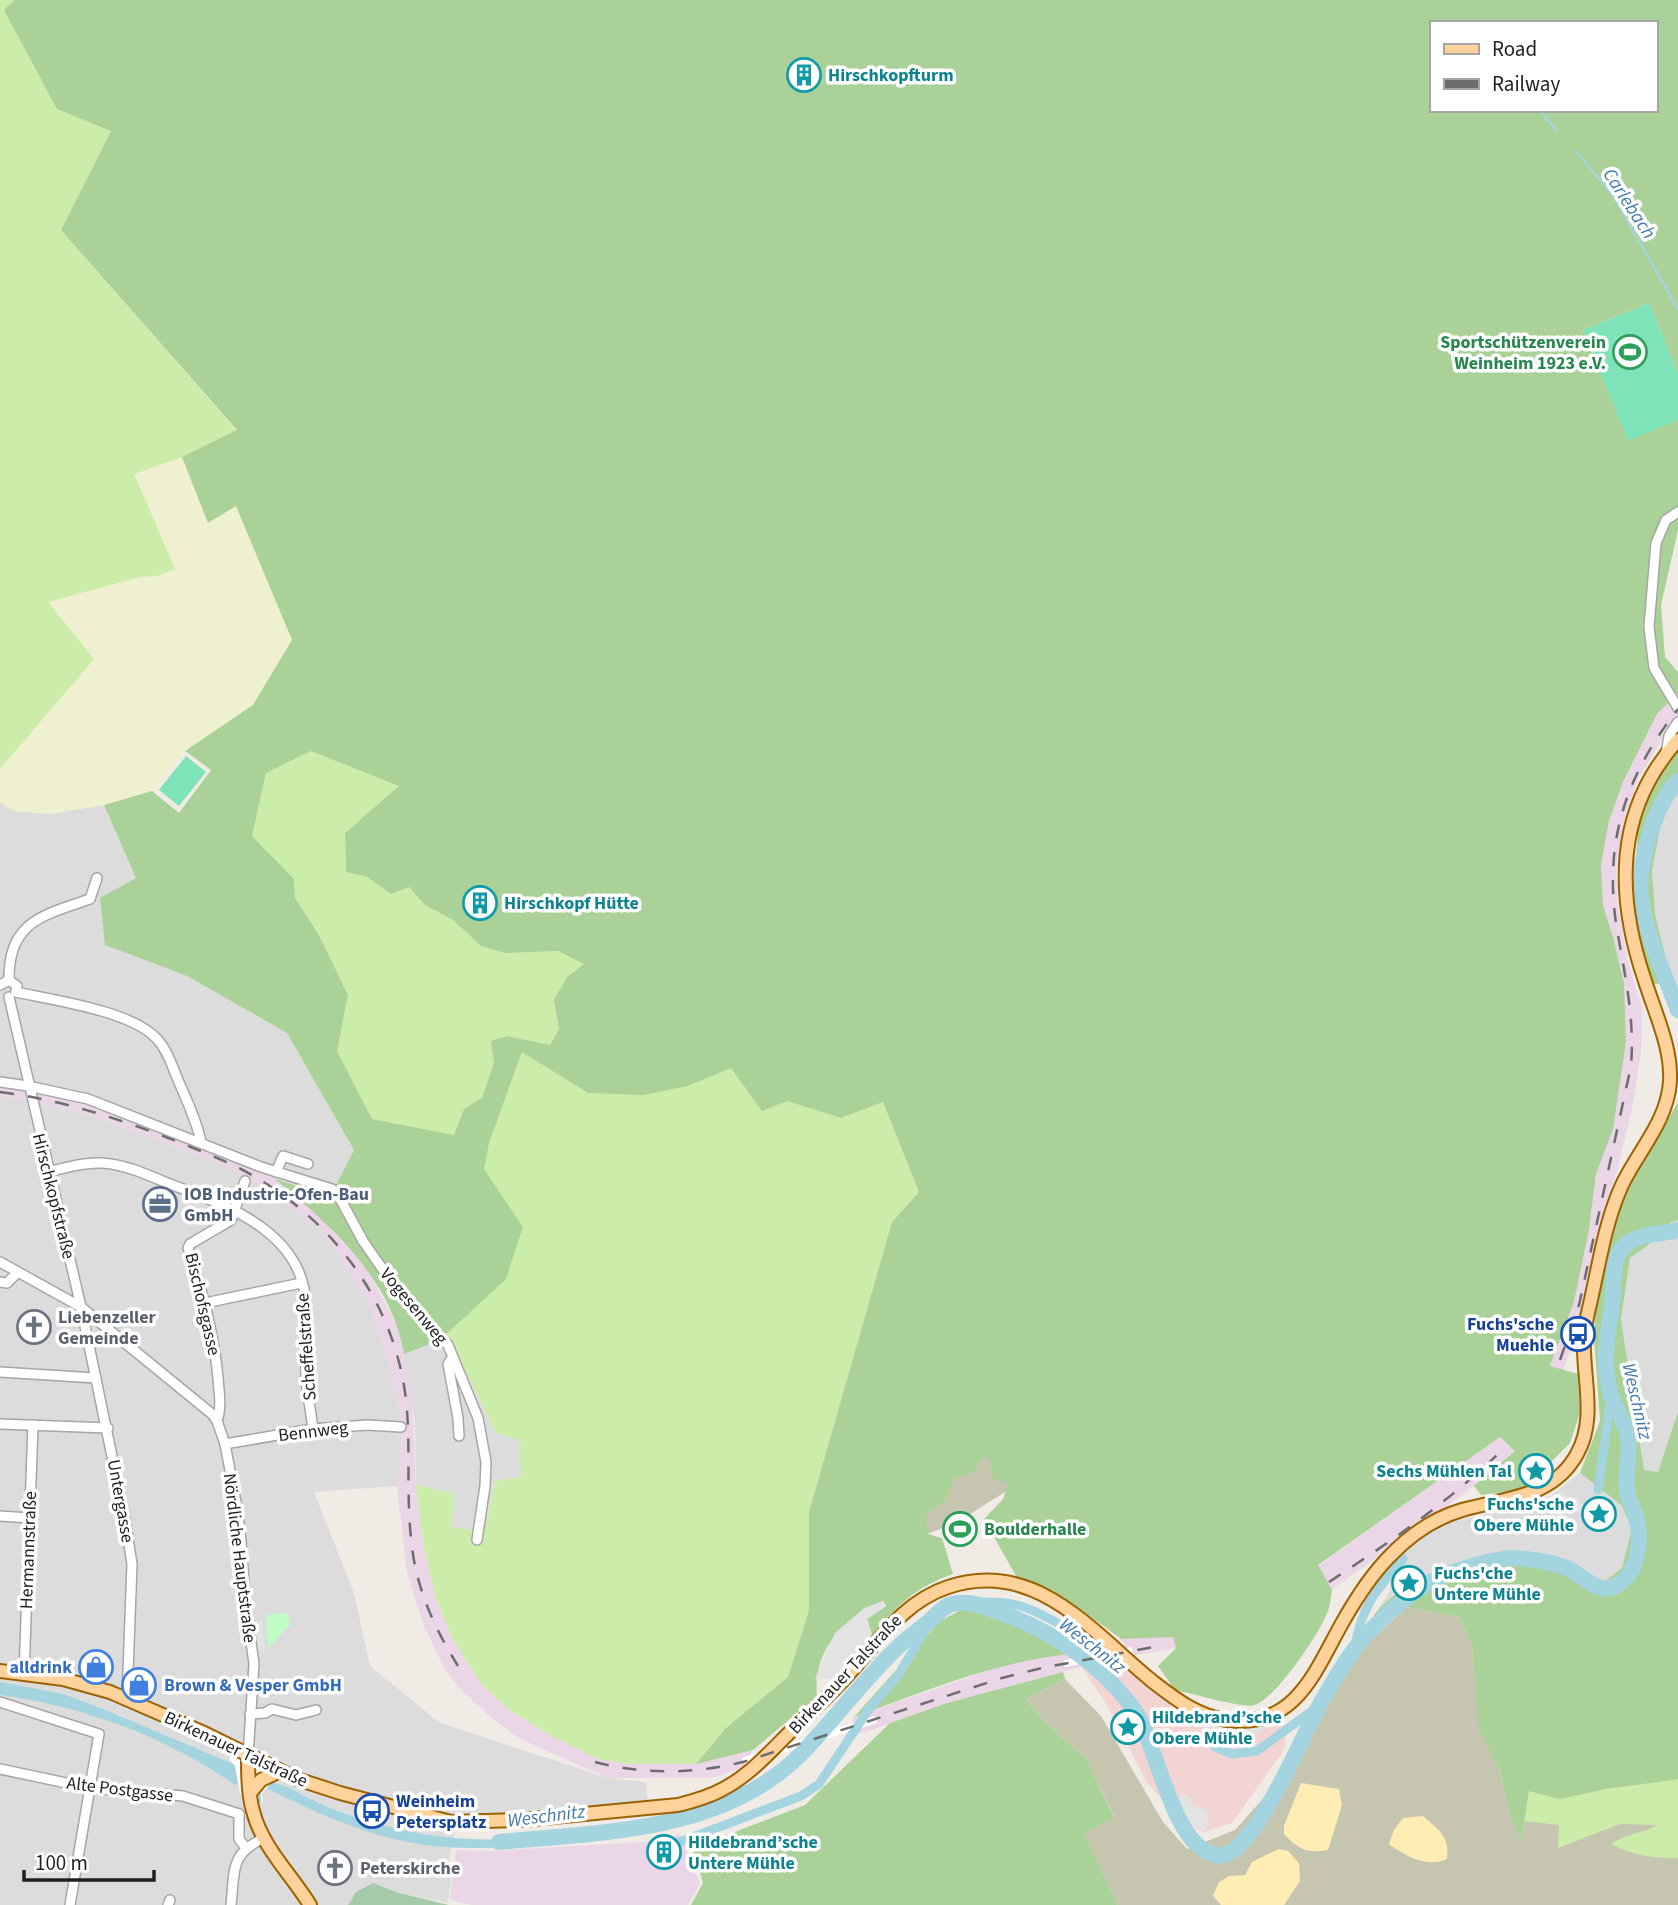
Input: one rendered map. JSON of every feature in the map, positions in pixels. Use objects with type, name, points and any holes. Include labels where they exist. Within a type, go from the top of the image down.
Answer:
[{"type":"main road","name":"Birkenauer Talstraße","points":[[0,1671],[87,1685],[127,1699],[202,1732],[276,1772],[340,1793],[451,1822],[522,1820],[608,1812],[678,1805],[704,1798],[728,1787],[754,1768],[828,1696],[908,1608],[949,1587],[987,1581],[1010,1582],[1047,1595],[1073,1612],[1166,1692],[1195,1710],[1216,1718],[1241,1721],[1278,1713],[1289,1705],[1312,1678],[1366,1585],[1404,1543],[1433,1523],[1460,1511],[1524,1496],[1545,1487],[1571,1464],[1582,1445],[1588,1421],[1584,1334],[1604,1246],[1622,1185],[1664,1111],[1670,1083],[1668,1055],[1636,957],[1625,898],[1628,847],[1635,818],[1648,781],[1665,754],[1678,740]]},
{"type":"main road","points":[[248,1758],[251,1800],[264,1838],[310,1905]]},
{"type":"main road","points":[[251,1800],[261,1780],[276,1772]]},
{"type":"street","points":[[1678,512],[1666,520],[1656,543],[1649,627],[1654,668],[1678,708]]},
{"type":"street","points":[[1665,754],[1669,736],[1678,722]]},
{"type":"street","points":[[0,985],[9,980],[9,962],[15,941],[30,923],[54,911],[90,899],[97,878]]},
{"type":"street","name":"Hirschkopfstraße","points":[[9,980],[14,982],[13,994],[28,1086],[81,1307]]},
{"type":"street","points":[[0,992],[3,995],[13,994],[102,1011],[156,1037],[165,1049],[198,1128],[201,1142]]},
{"type":"street","points":[[0,1082],[88,1099],[276,1172],[283,1156],[308,1164]]},
{"type":"street","name":"Scheffelstraße","points":[[48,1172],[86,1163],[120,1165],[224,1204],[275,1239],[299,1271],[306,1312],[306,1379],[313,1429]]},
{"type":"street","name":"Vogesenweg","points":[[276,1172],[332,1189],[371,1253],[420,1317],[448,1345],[478,1418],[486,1462],[477,1540]]},
{"type":"street","points":[[235,1210],[245,1181]]},
{"type":"street","name":"Bischofsgasse","points":[[217,1422],[221,1409],[215,1348],[188,1248],[190,1244],[231,1220],[235,1210]]},
{"type":"street","name":"Nördliche Hauptstraße","points":[[0,1262],[81,1307],[212,1414],[217,1422],[225,1444],[237,1507],[254,1664],[248,1758]]},
{"type":"street","points":[[0,1282],[8,1283],[18,1272]]},
{"type":"street","points":[[205,1303],[301,1283]]},
{"type":"street","name":"Untergasse","points":[[81,1307],[108,1428],[132,1564],[127,1699]]},
{"type":"street","points":[[452,1358],[448,1364],[459,1436]]},
{"type":"street","points":[[0,1372],[96,1378]]},
{"type":"street","points":[[0,1424],[108,1428]]},
{"type":"street","name":"Bennweg","points":[[225,1444],[313,1429],[367,1424],[401,1427]]},
{"type":"street","name":"Hermannstraße","points":[[24,1674],[33,1425]]},
{"type":"street","points":[[0,1516],[29,1518]]},
{"type":"street","points":[[0,1702],[99,1734],[70,1905]]},
{"type":"street","points":[[250,1714],[265,1713],[272,1709],[296,1715],[316,1710]]},
{"type":"street","name":"Alte Postgasse","points":[[0,1769],[90,1788],[183,1796],[239,1814]]},
{"type":"street","points":[[245,1847],[239,1839],[239,1814],[251,1800]]},
{"type":"street","points":[[231,1905],[239,1854],[245,1847],[264,1838]]},
{"type":"shaded area","points":[[182,457],[208,522],[236,506],[292,640],[253,705],[185,751],[152,791],[104,805],[50,814],[14,811],[0,802],[0,769],[94,659],[48,602],[140,577],[158,576],[134,474]]},
{"type":"shaded area","points":[[1678,693],[1678,718],[1638,779],[1624,819],[1616,867],[1617,898],[1627,958],[1642,1007],[1641,1054],[1632,1109],[1618,1167],[1601,1223],[1573,1343],[1563,1371],[1550,1367],[1574,1302],[1589,1230],[1596,1174],[1613,1129],[1626,1042],[1624,983],[1603,905],[1601,865],[1609,821],[1623,782],[1657,714]]},
{"type":"shaded area","points":[[1678,782],[1678,1003],[1655,914],[1652,871],[1663,813]]},
{"type":"shaded area","points":[[0,802],[14,811],[50,814],[104,805],[136,878],[105,945],[187,976],[287,1033],[354,1150],[330,1197],[275,1179],[204,1149],[0,1084]]},
{"type":"shaded area","points":[[0,1084],[87,1103],[204,1149],[275,1179],[319,1216],[368,1270],[401,1334],[412,1395],[416,1485],[424,1548],[435,1596],[452,1638],[481,1684],[508,1709],[548,1734],[696,1764],[753,1750],[742,1768],[711,1778],[608,1778],[520,1739],[463,1692],[445,1670],[424,1626],[407,1573],[397,1486],[401,1419],[390,1367],[370,1306],[322,1231],[269,1190],[242,1174],[81,1112],[0,1096]]},
{"type":"shaded area","points":[[0,1096],[81,1112],[213,1161],[269,1190],[322,1231],[370,1306],[390,1367],[401,1419],[397,1486],[314,1492],[354,1593],[370,1666],[440,1723],[608,1778],[646,1782],[648,1812],[456,1826],[448,1864],[453,1866],[448,1903],[399,1893],[373,1883],[356,1892],[348,1905],[0,1905]]},
{"type":"shaded area","points":[[1678,1220],[1678,1412],[1658,1473],[1643,1470],[1621,1320],[1630,1258],[1651,1243],[1671,1222]]},
{"type":"shaded area","points":[[440,1340],[469,1378],[496,1433],[520,1439],[521,1477],[495,1481],[485,1530],[451,1528],[453,1494],[416,1485],[415,1423],[404,1354]]},
{"type":"shaded area","points":[[1501,1436],[1515,1450],[1474,1486],[1332,1590],[1318,1566]]},
{"type":"shaded area","points":[[990,1450],[1016,1485],[956,1523],[927,1534],[923,1514],[961,1467]]},
{"type":"shaded area","points":[[1580,1473],[1621,1505],[1632,1529],[1622,1568],[1601,1584],[1556,1566],[1508,1556],[1456,1565],[1373,1617],[1402,1572],[1395,1557],[1416,1541],[1444,1523],[1485,1514],[1523,1510],[1552,1495]]},
{"type":"shaded area","points":[[1562,1490],[1571,1501],[1577,1496],[1586,1509],[1579,1514],[1573,1506],[1555,1519],[1544,1502]]},
{"type":"shaded area","points":[[883,1601],[886,1606],[867,1619],[872,1635],[835,1679],[815,1679],[835,1633],[864,1608]]},
{"type":"shaded area","points":[[1407,1607],[1460,1617],[1472,1646],[1480,1728],[1500,1771],[1509,1812],[1521,1841],[1529,1791],[1678,1745],[1678,1905],[1118,1905],[1084,1833],[1114,1816],[1087,1760],[1044,1721],[1026,1699],[1065,1679],[1101,1716],[1163,1822],[1187,1849],[1235,1830],[1276,1784],[1360,1651]]},
{"type":"shaded area","points":[[262,1621],[265,1649],[258,1650],[255,1622]]},
{"type":"shaded area","points":[[1173,1636],[1176,1648],[1132,1656],[1121,1639]]},
{"type":"shaded area","points":[[1088,1637],[1160,1697],[1188,1715],[1236,1731],[1281,1722],[1286,1742],[1282,1753],[1232,1823],[1204,1832],[1187,1825],[1147,1783],[1107,1705],[1069,1649]]},
{"type":"shaded area","points":[[1070,1654],[1084,1666],[947,1703],[843,1740],[854,1717],[1004,1665]]},
{"type":"shaded area","points":[[1207,1721],[1236,1731],[1263,1725],[1262,1730],[1249,1740],[1225,1741],[1201,1733]]},
{"type":"shaded area","points":[[1182,1793],[1192,1798],[1190,1804],[1206,1810],[1209,1822],[1204,1831],[1189,1824],[1175,1806]]},
{"type":"shaded area","points":[[680,1834],[700,1883],[688,1905],[473,1905],[450,1900],[456,1850],[491,1851],[658,1841]]},
{"type":"green space","points":[[0,0],[14,0],[5,10],[111,131],[61,230],[237,431],[182,457],[134,474],[175,569],[158,576],[140,577],[48,602],[94,659],[0,769]]},
{"type":"green space","points":[[14,0],[1678,0],[1678,374],[1649,303],[1583,330],[1628,440],[1678,420],[1678,530],[1661,605],[1665,657],[1678,672],[1678,693],[1657,714],[1623,782],[1609,821],[1601,865],[1603,905],[1624,983],[1626,1042],[1613,1129],[1596,1174],[1589,1230],[1574,1302],[1550,1366],[1578,1374],[1580,1413],[1570,1443],[1524,1489],[1481,1495],[1474,1486],[1515,1451],[1500,1437],[1318,1565],[1332,1590],[1329,1609],[1307,1649],[1285,1678],[1264,1700],[1249,1706],[1175,1690],[1158,1666],[1176,1648],[1173,1637],[1121,1639],[1058,1595],[1016,1576],[984,1519],[1003,1499],[1009,1483],[992,1478],[991,1462],[986,1457],[981,1459],[973,1472],[954,1479],[946,1500],[926,1515],[928,1534],[942,1538],[953,1574],[908,1598],[872,1635],[867,1619],[886,1606],[883,1601],[856,1616],[844,1626],[825,1651],[817,1680],[817,1696],[753,1750],[696,1764],[727,1727],[788,1677],[809,1610],[809,1512],[892,1222],[919,1192],[883,1102],[841,1118],[787,1101],[762,1111],[731,1068],[688,1086],[643,1095],[588,1093],[522,1052],[489,1143],[484,1169],[523,1227],[506,1279],[440,1340],[404,1354],[386,1301],[356,1256],[317,1215],[275,1179],[330,1197],[354,1150],[287,1033],[187,976],[105,945],[100,898],[136,878],[104,805],[152,791],[179,813],[211,770],[185,751],[253,705],[292,640],[236,506],[208,523],[182,457],[237,430],[61,230],[111,131],[57,109],[4,10]],"holes":[[[311,751],[399,786],[345,833],[346,872],[367,877],[391,894],[409,887],[425,905],[453,920],[481,946],[505,953],[558,951],[584,964],[567,977],[554,1000],[559,1029],[550,1045],[507,1036],[491,1041],[494,1063],[482,1098],[464,1109],[454,1135],[372,1119],[337,1051],[348,995],[319,935],[295,898],[294,879],[252,836],[266,773]]]},
{"type":"green space","name":"Sportschützenverein Weinheim 1923 e.V.","points":[[1649,303],[1678,374],[1678,420],[1628,441],[1583,330]]},
{"type":"green space","points":[[1678,749],[1678,782],[1663,813],[1652,871],[1655,914],[1672,983],[1652,984],[1638,935],[1634,907],[1638,825],[1644,804],[1673,753]]},
{"type":"green space","points":[[311,751],[400,786],[345,833],[346,872],[367,877],[391,894],[409,887],[425,905],[453,920],[481,946],[505,953],[558,951],[585,964],[554,1000],[559,1030],[550,1045],[507,1036],[482,1098],[464,1109],[454,1135],[372,1119],[337,1051],[348,995],[319,935],[295,898],[294,879],[252,836],[266,773]]},
{"type":"green space","points":[[186,756],[206,772],[179,806],[159,790]]},
{"type":"green space","points":[[522,1051],[588,1093],[688,1086],[731,1068],[787,1101],[841,1118],[883,1102],[919,1192],[892,1222],[809,1512],[809,1610],[788,1677],[727,1727],[696,1764],[629,1764],[598,1759],[548,1734],[508,1709],[481,1684],[452,1638],[435,1596],[424,1548],[416,1485],[454,1494],[452,1528],[485,1530],[495,1481],[521,1477],[520,1440],[496,1433],[469,1378],[440,1340],[489,1143]]},
{"type":"green space","points":[[1678,1102],[1678,1220],[1671,1222],[1651,1243],[1630,1258],[1621,1320],[1644,1470],[1658,1472],[1678,1412],[1678,1779],[1605,1789],[1560,1799],[1529,1791],[1521,1842],[1509,1812],[1500,1771],[1479,1728],[1472,1646],[1460,1617],[1407,1607],[1361,1647],[1373,1617],[1384,1604],[1415,1582],[1453,1566],[1491,1558],[1519,1558],[1555,1567],[1601,1584],[1622,1568],[1632,1528],[1621,1505],[1580,1473],[1600,1421],[1594,1338],[1596,1308],[1619,1211],[1633,1180]]},
{"type":"green space","points":[[963,1609],[1021,1625],[1070,1654],[987,1671],[854,1717],[940,1621]]},
{"type":"green space","points":[[288,1613],[290,1625],[268,1648],[266,1615]]},
{"type":"green space","points":[[1063,1672],[1065,1679],[1026,1699],[1044,1721],[1087,1760],[1114,1817],[1084,1833],[1118,1905],[691,1905],[703,1883],[693,1848],[805,1805],[890,1723],[947,1703]]},
{"type":"green space","points":[[1678,1779],[1678,1858],[1644,1856],[1611,1844],[1657,1825],[1620,1824],[1558,1848],[1559,1825],[1524,1821],[1529,1791],[1560,1799],[1605,1789]]},
{"type":"green space","points":[[373,1883],[399,1893],[449,1905],[348,1905],[356,1892]]},
{"type":"sand","points":[[1301,1783],[1339,1789],[1342,1805],[1328,1850],[1303,1849],[1284,1834],[1284,1826]]},
{"type":"sand","points":[[1423,1816],[1445,1839],[1447,1859],[1423,1861],[1389,1844],[1394,1830],[1403,1818]]},
{"type":"sand","points":[[1279,1849],[1288,1851],[1299,1863],[1300,1881],[1284,1905],[1221,1905],[1213,1896],[1219,1882],[1229,1876],[1245,1875],[1252,1862]]},
{"type":"water","points":[[0,1682],[64,1694],[108,1711],[235,1765],[238,1783],[235,1785],[182,1752],[123,1726],[62,1707],[0,1695]]},
{"type":"water","points":[[272,1782],[348,1815],[396,1829],[470,1839],[519,1838],[520,1846],[445,1847],[390,1838],[327,1816],[266,1788]]},
{"type":"pier","points":[[1132,1647],[1133,1654],[1065,1667],[1064,1660]]},
{"type":"pier","points":[[875,1716],[877,1723],[745,1765],[742,1758]]},
{"type":"pier","points":[[233,1753],[278,1777],[276,1782],[272,1782],[262,1793],[263,1803],[240,1793],[235,1766],[229,1759]]},
{"type":"waterway","name":"Carlebach","points":[[1541,112],[1557,131]]},
{"type":"waterway","name":"Carlebach","points":[[1576,151],[1614,197],[1678,309]]},
{"type":"waterway","name":"Weschnitz","points":[[1678,781],[1655,819],[1645,852],[1640,884],[1647,925],[1678,1010]]},
{"type":"waterway","name":"Weschnitz","points":[[499,1842],[579,1835],[660,1823],[699,1813],[736,1799],[771,1779],[802,1753],[905,1641],[949,1605],[970,1603],[1040,1630],[1075,1652],[1107,1678],[1133,1708],[1142,1723],[1168,1795],[1191,1838],[1206,1851],[1223,1855],[1236,1849],[1263,1814],[1319,1706],[1350,1655],[1385,1616],[1408,1597],[1445,1575],[1508,1558],[1534,1560],[1563,1567],[1602,1588],[1620,1583],[1632,1570],[1639,1541],[1635,1513],[1627,1489],[1629,1446],[1627,1433],[1610,1392],[1606,1367],[1615,1268],[1620,1251],[1629,1242],[1678,1230]]},
{"type":"waterway","points":[[1598,1490],[1611,1397]]},
{"type":"waterway","points":[[1355,1646],[1366,1609],[1403,1559]]},
{"type":"waterway","points":[[970,1603],[999,1602],[1021,1606],[1068,1629]]},
{"type":"waterway","points":[[677,1843],[801,1796],[819,1784],[869,1709],[897,1677],[932,1619]]},
{"type":"waterway","points":[[1215,1747],[1232,1754],[1257,1751],[1320,1705]]},
{"type":"waterway","points":[[259,1790],[260,1801]]},
{"type":"railway","points":[[1560,1360],[1579,1305],[1631,1066],[1630,1011],[1613,892],[1617,836],[1623,809],[1645,758],[1678,709]]},
{"type":"railway","points":[[0,1092],[59,1103],[118,1120],[231,1164],[296,1205],[324,1231],[349,1260],[370,1291],[387,1325],[399,1362],[406,1400],[413,1555],[427,1605],[458,1666]]},
{"type":"railway","points":[[1329,1582],[1437,1506],[1497,1455]]},
{"type":"railway","points":[[595,1762],[651,1771],[688,1771],[724,1766],[1002,1678],[1164,1645]]},
{"type":"place","name":"Hirschkopfturm","points":[[804,75]]},
{"type":"place","name":"Sportschützenverein Weinheim 1923 e.V.","points":[[1630,352]]},
{"type":"place","name":"Hirschkopf Hütte","points":[[480,903]]},
{"type":"place","name":"IOB Industrie-Ofen-Bau GmbH","points":[[160,1204]]},
{"type":"place","name":"Liebenzeller Gemeinde","points":[[34,1327]]},
{"type":"place","name":"Fuchs'sche Muehle","points":[[1578,1334]]},
{"type":"place","name":"Sechs Mühlen Tal","points":[[1536,1471]]},
{"type":"place","name":"Fuchs'sche Obere Mühle","points":[[1599,1514]]},
{"type":"place","name":"Boulderhalle","points":[[960,1529]]},
{"type":"place","name":"Fuchs'che Untere Mühle","points":[[1409,1583]]},
{"type":"place","name":"alldrink","points":[[96,1667]]},
{"type":"place","name":"Brown & Vesper GmbH","points":[[139,1685]]},
{"type":"place","name":"Hildebrand’sche Obere Mühle","points":[[1128,1727]]},
{"type":"place","name":"Weinheim Petersplatz","points":[[372,1811]]},
{"type":"place","name":"Hildebrand’sche Untere Mühle","points":[[664,1852]]},
{"type":"place","name":"Peterskirche","points":[[335,1868]]}]
